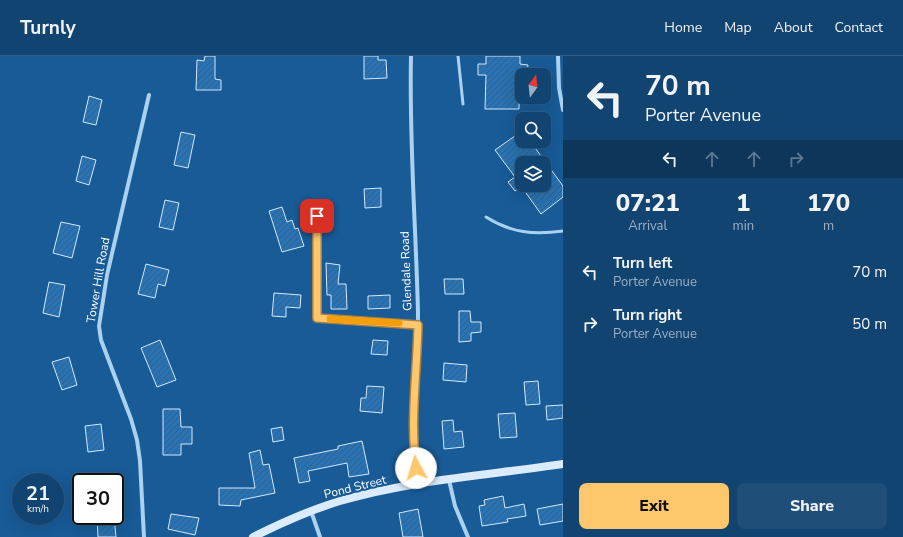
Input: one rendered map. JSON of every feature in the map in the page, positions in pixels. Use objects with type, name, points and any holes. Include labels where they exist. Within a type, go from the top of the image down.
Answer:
[{"type":"main road","name":"Pond Street","points":[[253,537],[311,511],[356,497],[449,480],[563,464]]},
{"type":"street","name":"Glendale Road","points":[[411,56],[410,138],[418,325],[414,389],[414,445],[419,485]]},
{"type":"street","points":[[558,56],[559,88],[563,110]]},
{"type":"street","name":"Tower Hill Road","points":[[144,537],[140,461],[134,429],[101,340],[99,326],[107,275],[149,95]]},
{"type":"street","points":[[317,216],[317,318],[418,325]]},
{"type":"street","points":[[449,480],[455,506],[468,537]]},
{"type":"street","points":[[311,511],[320,537]]},
{"type":"lane","points":[[458,56],[463,104]]},
{"type":"lane","points":[[486,217],[506,228],[520,232],[535,233],[563,231]]},
{"type":"building","points":[[205,56],[215,56],[215,79],[221,80],[221,90],[196,90],[197,60],[204,61]]},
{"type":"building","points":[[364,56],[378,56],[378,60],[386,60],[387,78],[364,79]]},
{"type":"building","points":[[486,56],[520,56],[520,64],[528,65],[528,68],[515,68],[515,104],[519,104],[519,109],[485,109],[486,75],[478,75],[478,64],[486,64]]},
{"type":"building","points":[[89,96],[102,100],[96,125],[83,122]]},
{"type":"building","points":[[181,132],[195,135],[188,168],[174,165]]},
{"type":"building","points":[[515,136],[515,148],[535,148],[541,156],[515,156],[515,177],[495,150]]},
{"type":"building","points":[[82,156],[96,160],[89,185],[76,181]]},
{"type":"building","points":[[551,170],[563,186],[563,197],[541,214],[525,192],[551,192]]},
{"type":"building","points":[[515,177],[515,191],[508,182]]},
{"type":"building","points":[[381,188],[381,207],[365,208],[364,189]]},
{"type":"building","points":[[165,200],[179,203],[173,230],[159,227]]},
{"type":"building","points":[[282,207],[287,222],[292,220],[295,229],[298,228],[304,246],[282,252],[269,211]]},
{"type":"building","points":[[61,222],[80,226],[72,258],[53,253]]},
{"type":"building","points":[[326,263],[340,265],[338,284],[346,284],[347,309],[331,309],[331,295],[327,295]]},
{"type":"building","points":[[146,264],[169,270],[165,286],[158,284],[155,298],[138,294]]},
{"type":"building","points":[[444,279],[463,279],[464,294],[445,294]]},
{"type":"building","points":[[49,282],[65,285],[59,317],[43,313]]},
{"type":"building","points":[[274,293],[301,295],[300,308],[286,307],[286,317],[272,316]]},
{"type":"building","points":[[390,295],[390,308],[368,309],[368,296]]},
{"type":"building","points":[[459,311],[470,311],[471,322],[481,322],[481,332],[471,333],[471,341],[459,342]]},
{"type":"building","points":[[160,340],[176,380],[157,387],[141,348]]},
{"type":"building","points":[[373,340],[388,341],[387,355],[371,354]]},
{"type":"building","points":[[69,357],[77,385],[62,390],[52,362]]},
{"type":"building","points":[[444,363],[467,365],[466,382],[443,380]]},
{"type":"building","points":[[538,381],[540,404],[526,405],[524,382]]},
{"type":"building","points":[[367,386],[384,387],[382,413],[360,411],[361,398],[366,398]]},
{"type":"building","points":[[563,405],[563,418],[547,420],[546,406]]},
{"type":"building","points":[[163,409],[180,409],[181,427],[192,427],[192,444],[181,444],[181,455],[163,455]]},
{"type":"building","points":[[515,413],[517,437],[500,438],[498,414]]},
{"type":"building","points":[[453,420],[454,432],[462,431],[464,447],[444,449],[442,421]]},
{"type":"building","points":[[101,424],[104,450],[88,452],[85,426]]},
{"type":"building","points":[[282,427],[284,440],[273,442],[271,429]]},
{"type":"building","points":[[362,441],[369,474],[349,477],[347,463],[308,471],[310,481],[299,483],[294,458],[338,449],[338,446]]},
{"type":"building","points":[[260,450],[263,465],[269,464],[275,493],[241,500],[240,506],[219,505],[219,488],[255,488],[249,453]]},
{"type":"building","points":[[503,496],[505,508],[524,504],[526,516],[507,519],[508,522],[482,526],[479,506],[485,505],[484,500]]},
{"type":"building","points":[[563,504],[563,521],[540,525],[537,509]]},
{"type":"building","points":[[418,509],[423,537],[403,537],[399,513]]},
{"type":"building","points":[[171,514],[199,518],[195,535],[168,529]]},
{"type":"building","points":[[97,525],[115,525],[116,537],[98,537]]},
{"type":"slow traffic","points":[[330,319],[399,323]]},
{"type":"route","points":[[317,216],[317,318],[418,325],[414,389],[414,445],[416,468]]}]
